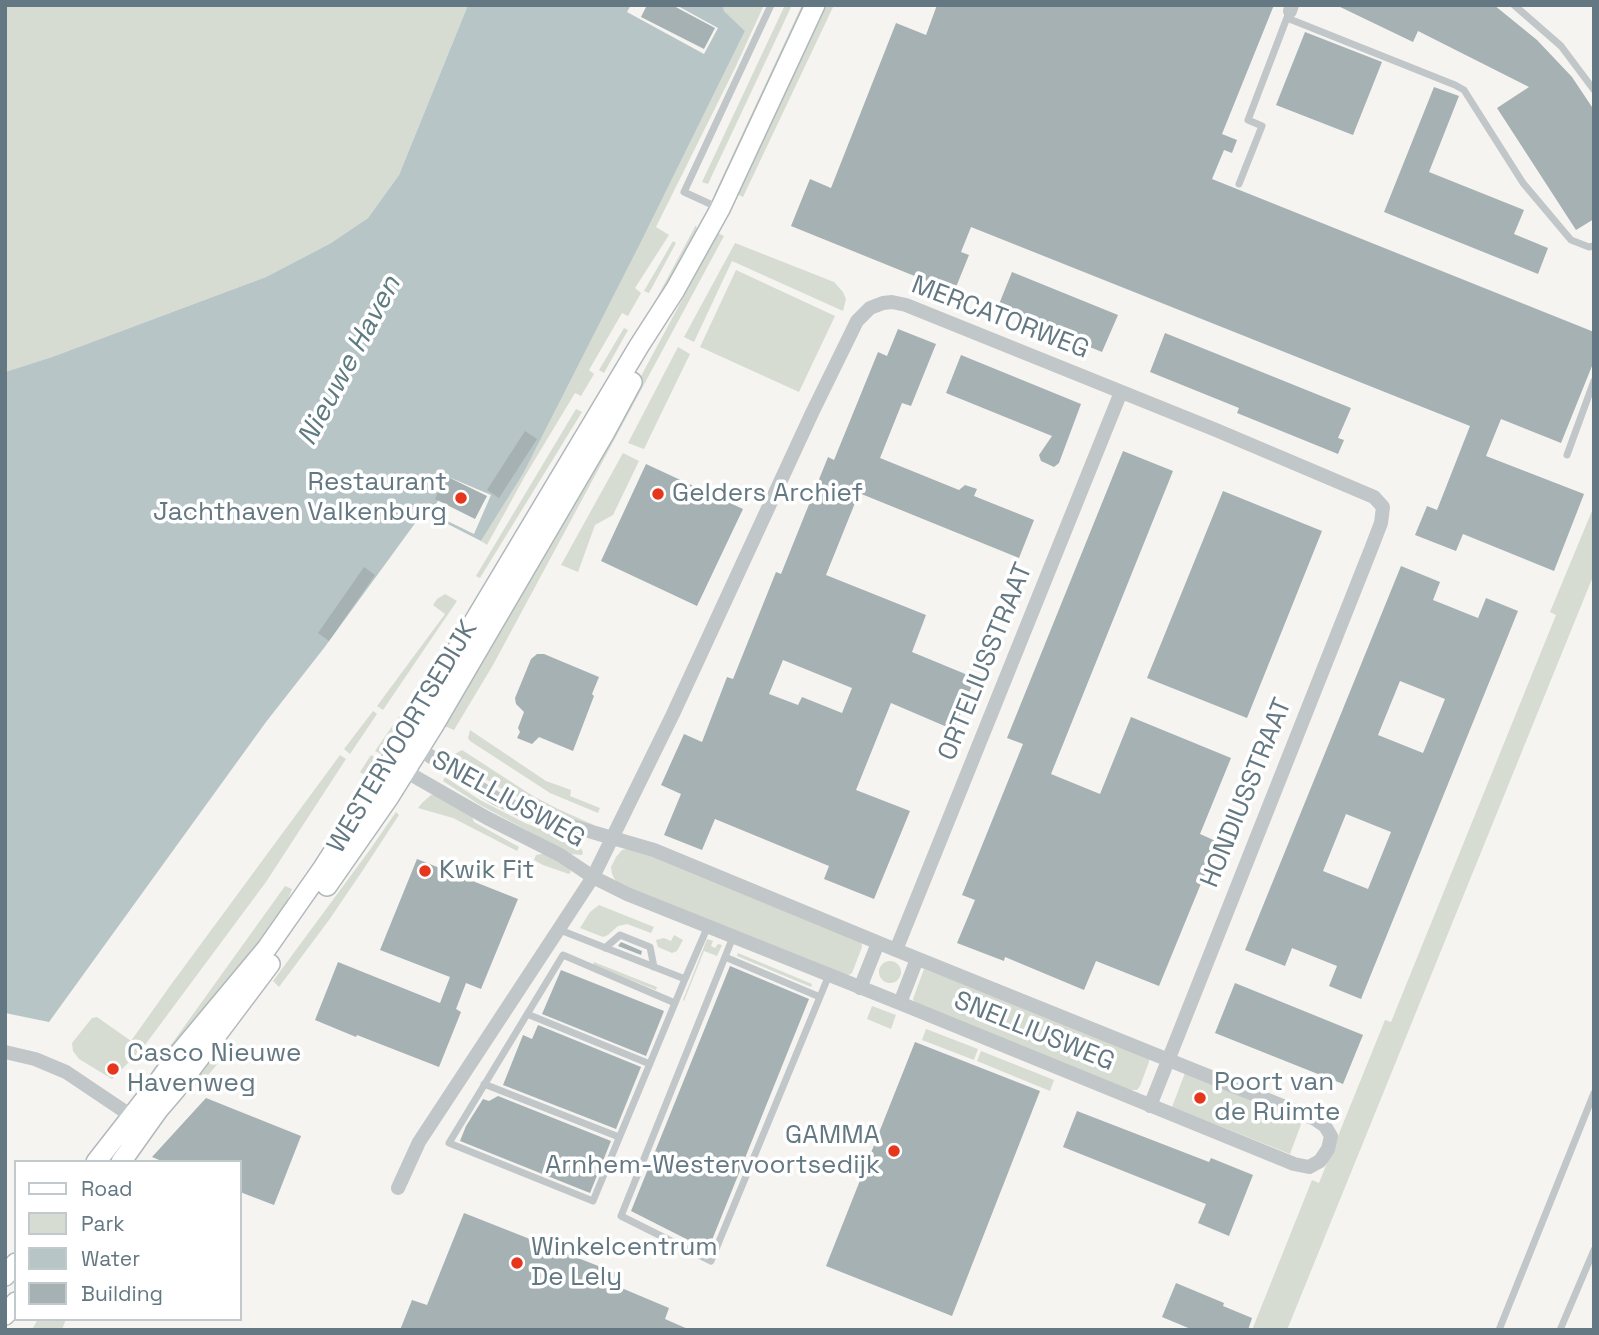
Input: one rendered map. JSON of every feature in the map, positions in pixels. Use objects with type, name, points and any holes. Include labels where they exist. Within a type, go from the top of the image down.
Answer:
[{"type":"main road","name":"WESTERVOORTSEDIJK","points":[[122,1160],[133,1117],[177,1056],[267,948],[323,868],[639,345],[675,290],[720,209],[815,5]]},
{"type":"main road","name":"WESTERVOORTSEDIJK","points":[[98,1160],[290,938],[372,821],[478,651],[604,434],[647,354],[675,290]]},
{"type":"street","name":"MERCATORWEG","points":[[612,837],[735,582],[812,413],[857,321],[870,307],[892,302],[906,305],[1374,497],[1383,507],[1381,523],[1373,545]]},
{"type":"street","name":"ORTELIUSSTRAAT","points":[[896,950],[1121,393]]},
{"type":"street","name":"HONDIUSSTRAAT","points":[[1168,1059],[1373,545]]},
{"type":"street","name":"SNELLIUSWEG","points":[[419,749],[497,799],[530,814],[654,850],[1315,1119],[1325,1126],[1331,1136],[1328,1149],[1320,1161],[1309,1167],[1294,1164],[627,894],[405,771],[396,750],[419,749]]},
{"type":"street","name":"SNELLIUSWEG","points":[[398,1188],[419,1142],[593,877],[612,837]]},
{"type":"street","points":[[860,988],[878,943]]},
{"type":"street","points":[[900,1003],[917,959]]},
{"type":"street","points":[[5,1052],[48,1063],[66,1072],[133,1117]]},
{"type":"street","points":[[1150,1106],[1168,1059]]},
{"type":"lane","points":[[720,209],[684,192],[771,5]]},
{"type":"lane","points":[[1514,5],[1561,46],[1594,90]]},
{"type":"lane","points":[[1239,184],[1262,125],[1248,120],[1290,11],[1464,90],[1523,183],[1571,240],[1588,247],[1594,246]]},
{"type":"lane","points":[[1567,455],[1594,381]]},
{"type":"lane","points":[[675,1003],[563,955],[449,1143],[593,1202],[708,925]]},
{"type":"lane","points":[[559,930],[685,979]]},
{"type":"lane","points":[[605,947],[620,935],[650,947],[654,967]]},
{"type":"lane","points":[[733,936],[621,1216],[711,1261],[829,975]]},
{"type":"lane","points":[[725,957],[820,997]]},
{"type":"lane","points":[[527,1014],[650,1064]]},
{"type":"lane","points":[[484,1084],[620,1137]]},
{"type":"lane","points":[[1499,1330],[1594,1093]]},
{"type":"lane","points":[[1560,1330],[1594,1250]]},
{"type":"green space","points":[[12,5],[468,5],[399,175],[368,218],[331,243],[266,277],[5,372],[5,8]]},
{"type":"green space","points":[[723,5],[764,5],[656,227],[669,235],[635,288],[641,293],[628,316],[622,313],[589,370],[594,374],[581,396],[575,393],[487,545],[481,541],[523,474],[745,31],[724,11]]},
{"type":"green space","points":[[785,5],[792,5],[708,184],[702,182]]},
{"type":"green space","points":[[802,5],[805,5],[718,192],[714,195]]},
{"type":"green space","points":[[827,5],[834,5],[743,197],[737,194]]},
{"type":"green space","points":[[696,225],[697,231],[639,331]]},
{"type":"green space","points":[[718,233],[724,236],[493,665],[454,730],[442,725],[612,430]]},
{"type":"green space","points":[[673,241],[676,243],[649,293],[644,291]]},
{"type":"green space","points":[[735,243],[834,282],[846,299],[843,311],[732,261],[694,342],[684,337]]},
{"type":"green space","points":[[736,270],[835,316],[799,392],[700,347]]},
{"type":"green space","points":[[624,328],[628,330],[604,373],[599,370]]},
{"type":"green space","points":[[678,347],[690,354],[644,449],[628,443]]},
{"type":"green space","points":[[576,409],[582,412],[480,578],[476,576]]},
{"type":"green space","points":[[623,453],[639,461],[613,515],[595,525],[578,572],[561,565]]},
{"type":"green space","points":[[1594,506],[1594,574],[1287,1330],[1252,1330],[1312,1180],[1319,1183],[1385,1020],[1391,1022],[1556,615],[1550,612]]},
{"type":"green space","points":[[445,594],[457,601],[383,710],[377,706],[445,614],[433,605]]},
{"type":"green space","points":[[470,612],[418,705],[410,700]]},
{"type":"green space","points":[[373,711],[377,714],[350,754],[344,749]]},
{"type":"green space","points":[[402,712],[411,717],[373,780],[360,772],[371,755],[380,760],[383,755],[375,751]]},
{"type":"green space","points":[[470,730],[546,781],[571,790],[570,796],[600,808],[598,813],[550,793],[470,741]]},
{"type":"green space","points":[[462,750],[533,796],[594,825],[582,824],[500,788],[455,760],[455,754]]},
{"type":"green space","points":[[340,755],[346,759],[266,882],[142,1049],[112,1079],[79,1059],[73,1051],[72,1043],[92,1018],[97,1017],[131,1041]]},
{"type":"green space","points":[[445,777],[480,800],[525,823],[570,840],[580,847],[582,855],[571,854],[480,805],[443,781]]},
{"type":"green space","points":[[431,795],[471,813],[474,822],[519,847],[517,851],[453,818],[418,808]]},
{"type":"green space","points":[[396,812],[399,815],[363,870],[279,987],[273,981]]},
{"type":"green space","points":[[632,848],[861,940],[862,947],[852,973],[847,976],[622,885],[615,880],[611,867],[622,850]]},
{"type":"green space","points":[[547,853],[571,872],[569,874],[534,860],[536,855]]},
{"type":"green space","points":[[285,886],[292,889],[279,922],[152,1075],[153,1070]]},
{"type":"green space","points":[[599,905],[654,927],[651,933],[627,924],[618,926],[603,937],[580,928],[590,912]]},
{"type":"green space","points":[[674,935],[683,940],[677,951],[672,953],[658,947],[656,940],[664,938],[671,941]]},
{"type":"green space","points":[[707,939],[713,941],[711,946],[715,948],[718,944],[722,945],[717,956],[704,951],[684,1001],[683,1000]]},
{"type":"green space","points":[[738,953],[812,984],[811,987],[737,956]]},
{"type":"green space","points":[[890,961],[898,964],[901,972],[898,980],[890,983],[882,980],[879,972],[882,964]]},
{"type":"green space","points":[[594,962],[657,987],[656,990],[593,965]]},
{"type":"green space","points":[[924,969],[1149,1057],[1140,1086],[1137,1090],[1130,1090],[915,1004],[913,999]]},
{"type":"green space","points":[[872,1006],[896,1015],[891,1029],[867,1019]]},
{"type":"green space","points":[[926,1029],[978,1049],[974,1060],[922,1040]]},
{"type":"green space","points":[[223,1046],[229,1050],[199,1086],[186,1086]]},
{"type":"green space","points":[[981,1051],[1054,1080],[1050,1091],[977,1061]]},
{"type":"green space","points":[[1185,1073],[1303,1119],[1290,1154],[1172,1107]]},
{"type":"green space","points":[[37,1321],[65,1321],[62,1330],[33,1328]]},
{"type":"water","name":"Nieuwe Haven","points":[[468,5],[723,5],[724,11],[745,31],[523,474],[481,541],[424,511],[266,722],[49,1022],[5,1013],[5,372],[266,277],[331,243],[368,218],[399,175]]},
{"type":"pier","points":[[631,5],[676,5],[718,28],[704,54],[627,12]]},
{"type":"pier","points":[[451,478],[491,495],[474,534],[431,513]]},
{"type":"building","points":[[647,5],[672,5],[715,28],[704,49],[641,17]]},
{"type":"building","points":[[937,5],[1274,5],[1222,134],[1237,140],[1232,153],[1224,150],[1212,179],[1594,332],[1594,361],[1561,443],[1501,419],[1486,456],[1584,494],[1554,571],[1463,534],[1456,551],[1415,535],[1427,506],[1437,510],[1470,426],[971,227],[961,252],[969,255],[954,292],[791,226],[810,179],[831,188],[896,23],[926,35]]},
{"type":"building","points":[[1336,5],[1494,5],[1537,40],[1572,77],[1594,110],[1594,219],[1576,230],[1497,108],[1529,87],[1418,31],[1413,42]]},
{"type":"building","points":[[1305,32],[1382,62],[1353,135],[1276,105]]},
{"type":"building","points":[[1434,87],[1459,96],[1429,172],[1524,210],[1514,234],[1548,248],[1538,274],[1384,212]]},
{"type":"building","points":[[1012,272],[1118,315],[1102,352],[997,309]]},
{"type":"building","points":[[898,329],[936,344],[911,406],[902,403],[880,458],[959,490],[965,485],[977,489],[974,496],[1034,520],[1019,558],[859,493],[826,575],[926,615],[912,652],[975,678],[954,730],[891,703],[856,790],[910,811],[874,899],[824,879],[829,866],[715,819],[702,850],[664,835],[681,794],[661,785],[684,734],[702,742],[727,677],[733,679],[776,572],[781,574],[828,457],[834,460],[878,352],[887,356]],"holes":[[[783,660],[852,688],[842,713],[802,697],[798,705],[769,694]]]},
{"type":"building","points":[[1165,333],[1351,408],[1338,438],[1344,440],[1338,454],[1237,413],[1239,408],[1150,372]]},
{"type":"building","points":[[961,355],[1081,404],[1059,463],[1054,467],[1041,461],[1039,455],[1052,436],[946,393]]},
{"type":"building","points":[[525,431],[537,439],[499,498],[487,490]]},
{"type":"building","points":[[1123,451],[1173,471],[1051,774],[1100,794],[1131,717],[1231,758],[1200,834],[1218,842],[1159,986],[1096,961],[1084,990],[1005,957],[1004,961],[957,943],[975,900],[962,895],[1023,744],[1007,738]]},
{"type":"building","points":[[646,464],[743,509],[697,606],[601,561]]},
{"type":"building","name":"Restaurant Jachthaven Valkenburg","points":[[446,476],[487,496],[475,519],[435,499]]},
{"type":"building","points":[[1223,491],[1322,531],[1247,718],[1147,678]]},
{"type":"building","points":[[1401,566],[1440,582],[1433,600],[1478,618],[1486,598],[1518,611],[1361,999],[1329,986],[1337,966],[1292,948],[1285,966],[1245,950]],"holes":[[[1400,681],[1445,699],[1423,753],[1378,735]],[[1346,814],[1391,832],[1368,889],[1323,871]]]},
{"type":"building","points":[[364,567],[375,575],[329,641],[318,633]]},
{"type":"building","points":[[537,654],[544,654],[599,677],[573,751],[539,737],[532,744],[517,738],[524,712],[516,704],[515,698],[531,659]]},
{"type":"building","points":[[417,859],[518,899],[481,989],[466,983],[456,1009],[461,1012],[439,1067],[315,1020],[338,962],[440,1003],[450,977],[380,950]]},
{"type":"building","points":[[621,942],[642,951],[641,955],[618,946]]},
{"type":"building","points":[[730,966],[809,999],[708,1250],[631,1211]]},
{"type":"building","points":[[561,970],[664,1011],[646,1056],[542,1014]]},
{"type":"building","points":[[1235,983],[1363,1035],[1343,1084],[1215,1033]]},
{"type":"building","points":[[538,1025],[641,1067],[616,1129],[503,1085],[523,1035],[532,1039]]},
{"type":"building","points":[[915,1042],[1040,1091],[952,1316],[826,1266]]},
{"type":"building","points":[[498,1096],[611,1141],[590,1193],[460,1141],[483,1099],[489,1101]]},
{"type":"building","points":[[206,1098],[301,1136],[274,1205],[242,1193],[242,1160],[159,1160],[152,1157]]},
{"type":"building","points":[[1077,1111],[1209,1162],[1211,1158],[1253,1175],[1229,1236],[1198,1223],[1206,1204],[1063,1147]]},
{"type":"building","name":"Winkelcentrum De Lely","points":[[464,1213],[616,1273],[612,1284],[669,1308],[665,1319],[690,1330],[400,1330],[412,1300],[427,1305]]},
{"type":"building","points":[[1176,1283],[1252,1318],[1248,1330],[1193,1330],[1162,1317]]},
{"type":"place","name":"Gelders Archief","points":[[658,494]]},
{"type":"place","name":"Restaurant Jachthaven Valkenburg","points":[[461,498]]},
{"type":"place","name":"Kwik Fit","points":[[425,871]]},
{"type":"place","name":"Casco Nieuwe Havenweg","points":[[113,1069]]},
{"type":"place","name":"Poort van de Ruimte","points":[[1200,1098]]},
{"type":"place","name":"GAMMA Arnhem-Westervoortsedijk","points":[[894,1151]]},
{"type":"place","name":"Winkelcentrum De Lely","points":[[517,1263]]}]
